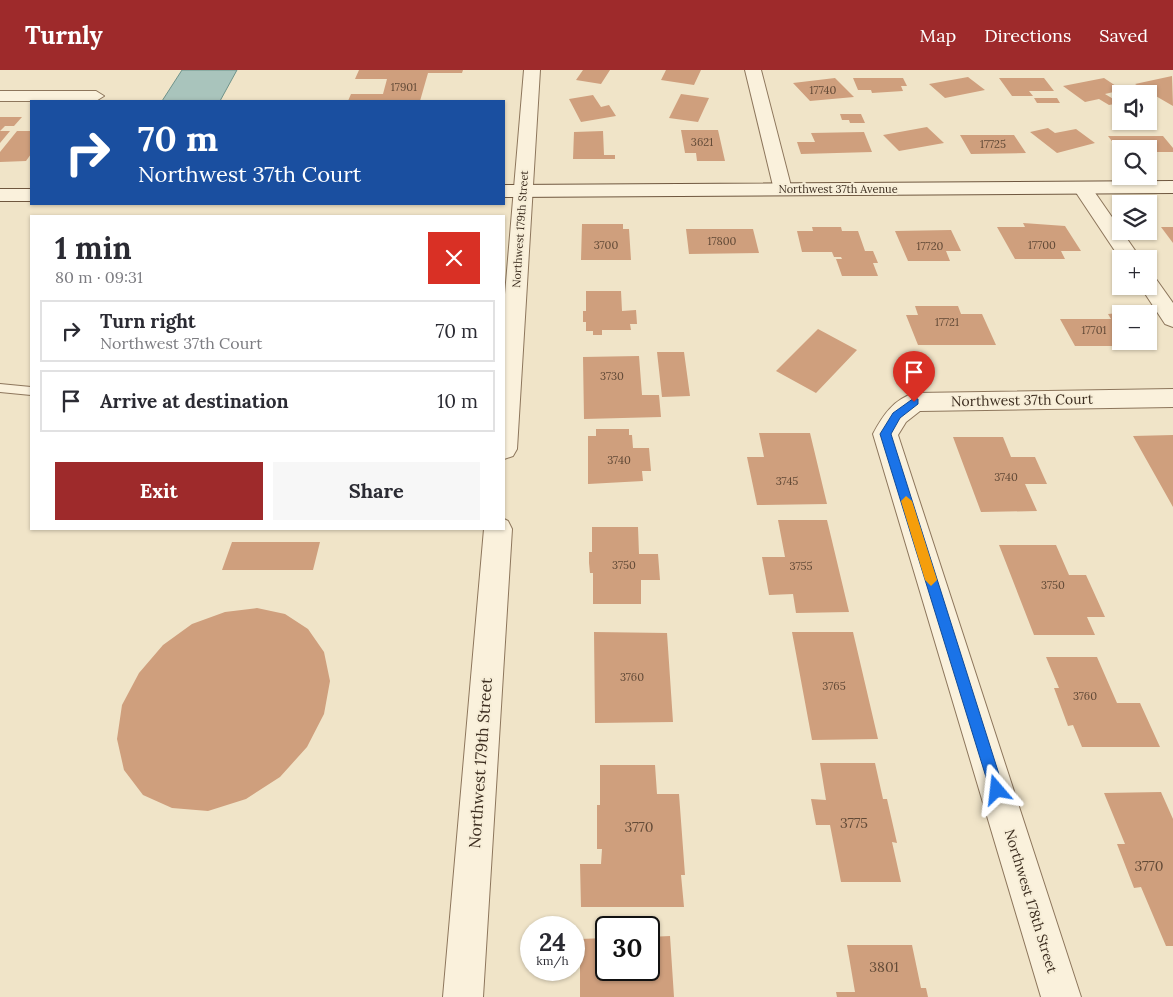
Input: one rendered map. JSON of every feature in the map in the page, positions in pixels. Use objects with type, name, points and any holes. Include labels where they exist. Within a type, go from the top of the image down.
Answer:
[{"type":"street","name":"Northwest 179th Street","points":[[505,418],[513,191],[532,70]]},
{"type":"street","points":[[753,70],[783,190]]},
{"type":"street","points":[[0,96],[96,96]]},
{"type":"street","name":"Northwest 37th Avenue","points":[[513,191],[1173,187]]},
{"type":"street","points":[[1082,188],[1125,250]]},
{"type":"street","points":[[0,195],[30,194]]},
{"type":"street","points":[[1157,295],[1173,319]]},
{"type":"street","name":"Northwest 37th Court","points":[[885,434],[897,416],[914,402],[1173,398]]},
{"type":"street","name":"Northwest 178th Street","points":[[885,434],[1061,997]]},
{"type":"street","name":"Northwest 179th Street","points":[[463,997],[498,530]]},
{"type":"lane","points":[[0,388],[30,391]]},
{"type":"water","points":[[182,70],[237,70],[221,100],[163,100]]},
{"type":"building","points":[[359,70],[463,70],[462,73],[428,73],[420,100],[348,100],[351,94],[383,94],[387,79],[355,79]]},
{"type":"building","points":[[583,70],[610,70],[601,84],[576,80]]},
{"type":"building","points":[[666,70],[701,70],[694,85],[661,80]]},
{"type":"building","points":[[1172,76],[1173,106],[1157,97],[1157,85],[1135,84]]},
{"type":"building","points":[[968,77],[985,90],[945,98],[929,84]]},
{"type":"building","points":[[835,78],[854,97],[810,101],[793,83]]},
{"type":"building","points":[[853,78],[903,78],[907,86],[901,86],[903,91],[872,93],[871,90],[858,90]]},
{"type":"building","points":[[999,78],[1044,78],[1054,91],[1029,91],[1033,96],[1012,96]]},
{"type":"building","points":[[1104,78],[1114,85],[1112,85],[1112,92],[1105,94],[1112,98],[1112,104],[1109,105],[1099,99],[1085,102],[1063,86]]},
{"type":"building","points":[[681,94],[709,98],[698,122],[669,118]]},
{"type":"building","points":[[593,95],[601,107],[609,105],[616,116],[581,122],[569,99]]},
{"type":"building","points":[[1034,98],[1057,98],[1060,103],[1037,103]]},
{"type":"building","points":[[840,114],[861,114],[865,123],[850,123],[849,120],[842,120]]},
{"type":"building","points":[[0,117],[22,117],[14,126],[5,126],[0,131]]},
{"type":"building","points":[[927,127],[944,143],[899,151],[883,135]]},
{"type":"building","points":[[1048,128],[1055,133],[1076,129],[1095,143],[1057,153],[1030,132]]},
{"type":"building","points":[[681,130],[718,130],[725,161],[697,161],[696,153],[685,153]]},
{"type":"building","points":[[0,131],[10,131],[0,143]]},
{"type":"building","points":[[17,131],[30,131],[30,155],[26,161],[0,162],[0,152]]},
{"type":"building","points":[[603,131],[604,155],[615,155],[615,159],[573,159],[574,132]]},
{"type":"building","points":[[864,132],[872,152],[801,154],[797,142],[815,142],[811,133]]},
{"type":"building","points":[[960,135],[1014,135],[1026,153],[971,154]]},
{"type":"building","points":[[1108,136],[1163,136],[1173,148],[1173,152],[1157,152],[1157,140],[1112,141]]},
{"type":"building","points":[[1023,223],[1065,226],[1081,251],[1061,251],[1065,259],[1015,259],[997,227],[1025,227]]},
{"type":"building","points":[[582,224],[623,224],[623,229],[629,229],[631,260],[581,260]]},
{"type":"building","points":[[812,227],[841,227],[842,231],[858,231],[865,251],[873,251],[878,263],[873,263],[878,276],[842,276],[836,259],[842,259],[841,257],[834,257],[832,252],[802,252],[797,231],[813,231]]},
{"type":"building","points":[[1161,227],[1173,227],[1173,243]]},
{"type":"building","points":[[686,229],[753,229],[759,253],[689,254]]},
{"type":"building","points":[[951,230],[961,251],[946,251],[950,261],[908,261],[895,231]]},
{"type":"building","points":[[586,291],[621,291],[622,311],[636,310],[637,324],[630,324],[631,330],[602,330],[602,335],[593,335],[593,331],[586,331],[586,322],[583,322],[583,311],[586,311]]},
{"type":"building","points":[[915,306],[958,306],[961,314],[982,314],[996,345],[918,345],[906,315],[918,315]]},
{"type":"building","points":[[1108,314],[1112,314],[1112,346],[1075,346],[1060,319],[1111,319]]},
{"type":"building","points":[[818,329],[857,350],[816,393],[776,371]]},
{"type":"building","points":[[657,352],[684,352],[690,396],[662,397]]},
{"type":"building","points":[[639,356],[642,395],[659,395],[661,417],[584,419],[583,357]]},
{"type":"building","points":[[596,429],[629,429],[629,435],[632,435],[633,448],[649,448],[651,471],[642,471],[643,481],[588,484],[588,436],[596,436]]},
{"type":"building","points":[[759,433],[810,433],[827,504],[757,505],[747,457],[764,457]]},
{"type":"building","points":[[1173,435],[1173,507],[1133,436]]},
{"type":"building","points":[[953,437],[1003,437],[1011,457],[1035,457],[1047,484],[1025,484],[1037,511],[981,512]]},
{"type":"building","points":[[778,520],[827,520],[849,612],[796,613],[793,594],[769,595],[762,557],[785,557]]},
{"type":"building","points":[[592,527],[638,527],[639,554],[658,554],[660,580],[641,580],[641,604],[593,604],[593,573],[590,573],[589,563],[589,552],[592,552]]},
{"type":"building","points":[[232,542],[320,542],[313,570],[222,570]]},
{"type":"building","points":[[999,545],[1056,545],[1069,575],[1086,575],[1105,617],[1087,617],[1095,635],[1034,635]]},
{"type":"building","points":[[257,608],[285,614],[308,629],[324,652],[330,681],[324,714],[307,747],[280,777],[246,799],[208,811],[172,808],[143,795],[124,770],[117,739],[122,705],[139,673],[163,645],[192,624],[225,612]]},
{"type":"building","points":[[594,632],[667,633],[673,722],[595,723]]},
{"type":"building","points":[[792,632],[853,632],[878,739],[812,740]]},
{"type":"building","points":[[1046,657],[1097,657],[1117,703],[1140,703],[1160,747],[1082,747],[1073,725],[1068,726],[1054,688],[1059,688]]},
{"type":"building","points":[[820,763],[875,763],[883,799],[887,799],[897,843],[892,842],[901,882],[841,882],[830,825],[816,825],[811,799],[826,800]]},
{"type":"building","points":[[600,765],[655,765],[657,794],[679,794],[685,875],[681,875],[684,907],[581,907],[580,864],[601,864],[602,849],[597,849],[597,805],[600,805]]},
{"type":"building","points":[[1161,792],[1173,819],[1173,946],[1166,946],[1141,887],[1134,888],[1117,844],[1125,844],[1104,793]]},
{"type":"building","points":[[660,936],[670,936],[674,997],[580,997],[580,981],[585,981],[585,939],[595,938],[595,981],[660,981]]},
{"type":"building","points":[[847,945],[912,945],[921,988],[926,988],[928,997],[837,997],[836,992],[855,992]]},
{"type":"slow traffic","points":[[906,501],[931,580]]},
{"type":"route","points":[[914,402],[897,416],[885,434],[997,790]]}]
